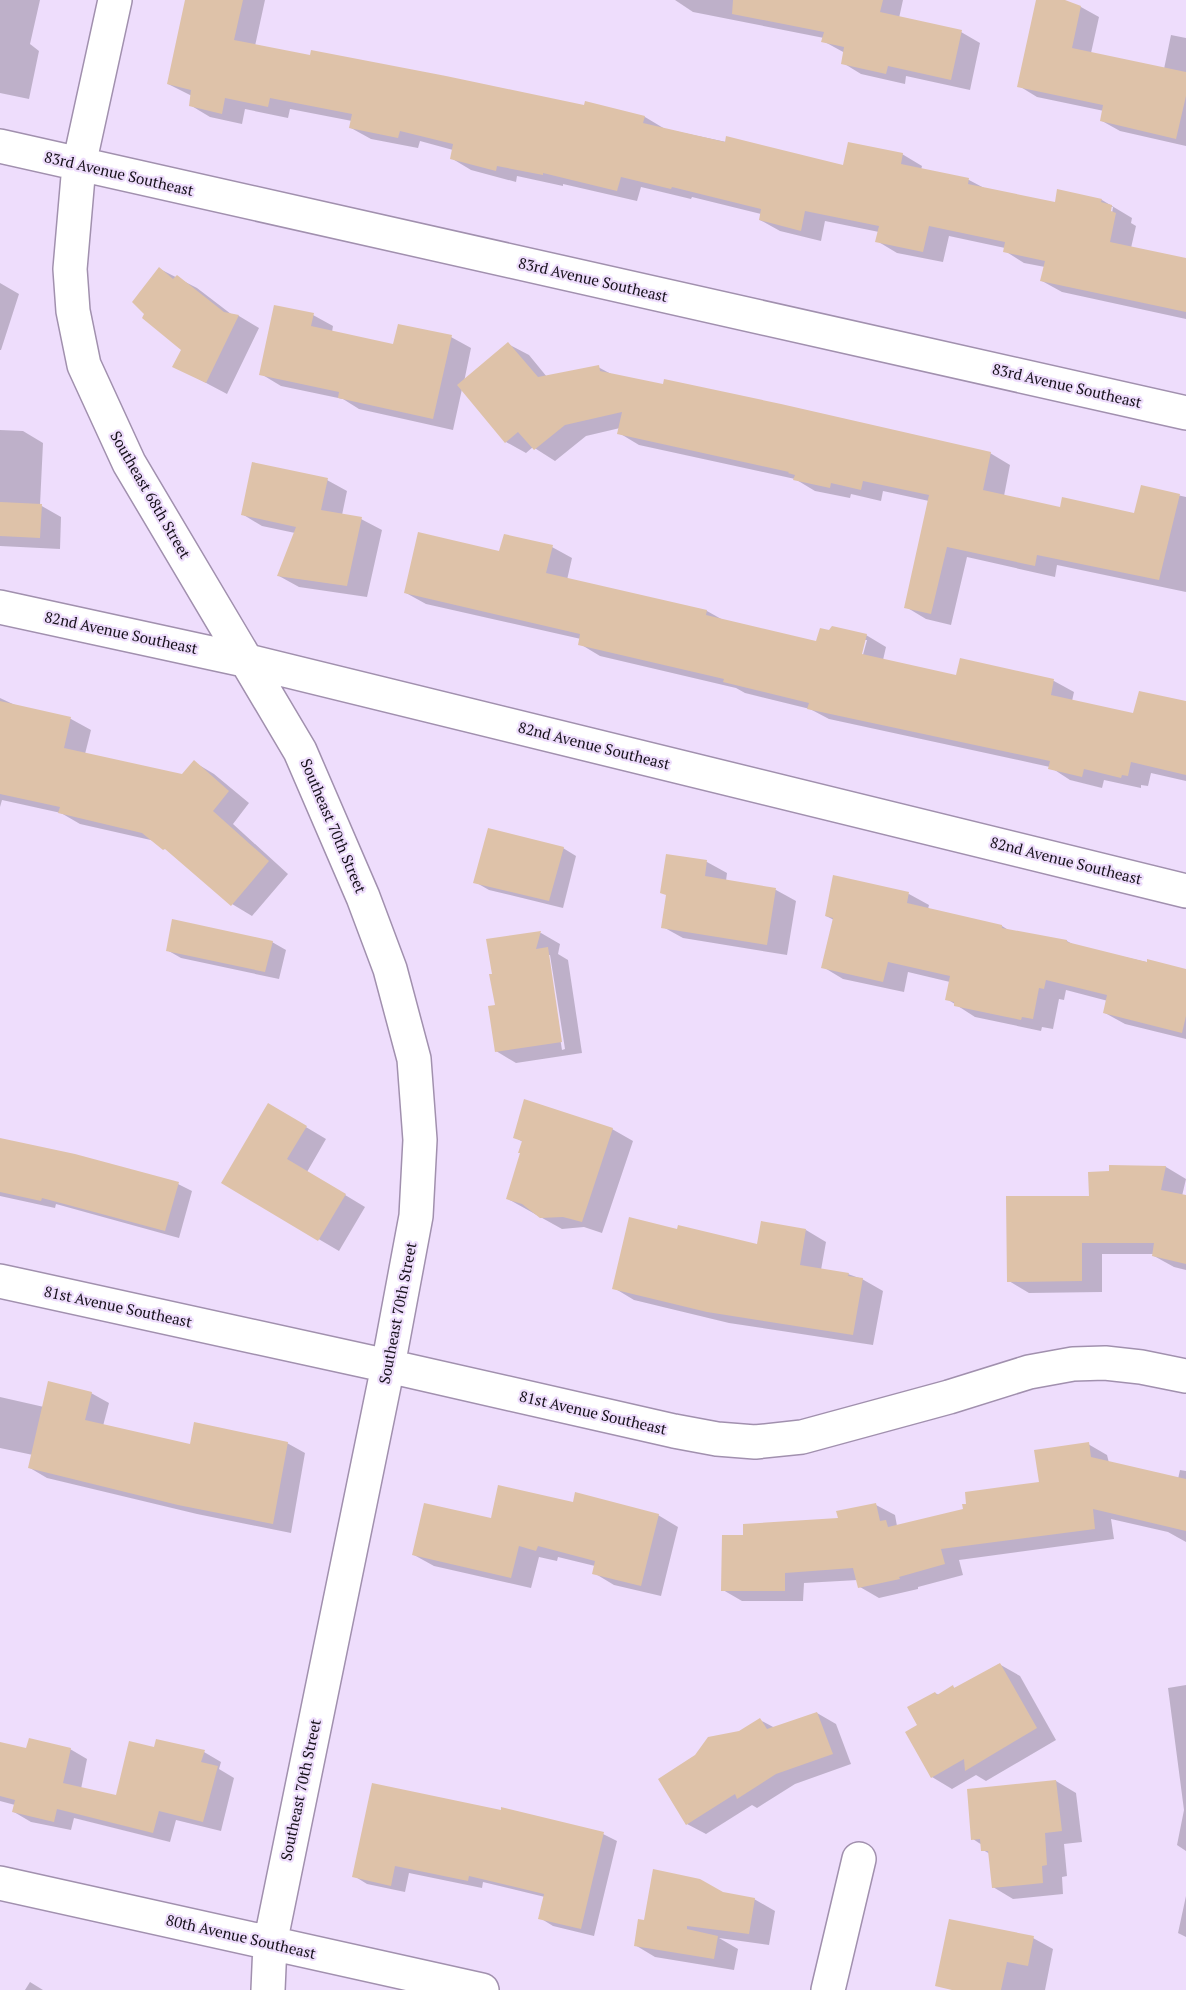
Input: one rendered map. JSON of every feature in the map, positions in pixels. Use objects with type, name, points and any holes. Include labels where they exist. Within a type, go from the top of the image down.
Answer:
[{"type":"street","name":"Southeast 68th Street","points":[[116,0],[79,165],[70,269],[73,311],[84,365],[129,464],[248,661]]},
{"type":"street","name":"83rd Avenue Southeast","points":[[0,146],[1186,413]]},
{"type":"street","name":"82nd Avenue Southeast","points":[[0,607],[248,661],[1186,891]]},
{"type":"street","name":"Southeast 70th Street","points":[[248,661],[300,751],[363,897],[390,969],[414,1059],[420,1140],[417,1216],[270,1944],[268,1990]]},
{"type":"street","name":"81st Avenue Southeast","points":[[0,1281],[717,1439],[755,1442],[802,1437],[949,1397],[1029,1372],[1073,1364],[1105,1363],[1186,1376]]},
{"type":"street","points":[[828,1990],[859,1859]]},
{"type":"street","name":"80th Avenue Southeast","points":[[0,1883],[482,1990]]},
{"type":"building","points":[[185,0],[243,0],[234,40],[310,55],[311,50],[584,105],[585,101],[645,116],[643,123],[725,142],[726,136],[843,165],[848,142],[903,153],[901,164],[969,178],[968,184],[1055,202],[1057,189],[1102,199],[1101,202],[1112,205],[1111,211],[1116,213],[1110,242],[1186,258],[1186,312],[1040,281],[1045,261],[1003,252],[1005,242],[929,226],[923,252],[875,242],[879,226],[805,211],[801,231],[759,220],[761,209],[672,187],[671,189],[621,177],[617,191],[543,173],[543,175],[497,166],[496,171],[450,159],[453,144],[400,131],[398,138],[349,128],[352,114],[270,98],[268,107],[225,98],[222,114],[189,106],[191,90],[167,84]]},
{"type":"building","points":[[733,0],[883,0],[880,12],[962,30],[951,80],[888,66],[886,74],[841,64],[844,47],[821,42],[824,32],[732,14]]},
{"type":"building","points":[[1036,0],[1065,0],[1081,6],[1072,48],[1186,72],[1186,96],[1176,139],[1100,121],[1103,105],[1017,87]]},
{"type":"building","points":[[159,267],[173,279],[177,275],[224,312],[239,315],[206,383],[172,367],[181,350],[142,318],[144,314],[132,302]]},
{"type":"building","points":[[274,305],[314,313],[311,326],[393,344],[398,324],[452,335],[433,419],[338,398],[339,392],[259,375]]},
{"type":"building","points":[[508,342],[538,377],[599,365],[600,371],[663,384],[664,379],[991,452],[983,490],[1060,507],[1062,497],[1134,513],[1141,485],[1180,494],[1159,580],[1037,555],[1035,566],[947,547],[931,614],[904,608],[929,495],[863,481],[861,490],[831,483],[830,488],[793,480],[795,475],[789,472],[617,434],[622,412],[565,425],[534,450],[518,432],[505,443],[457,385]]},
{"type":"building","points":[[252,462],[328,478],[321,510],[362,517],[347,586],[277,576],[296,527],[241,515]]},
{"type":"building","points":[[0,502],[42,504],[40,538],[0,536]]},
{"type":"building","points":[[418,532],[499,551],[504,534],[553,545],[546,573],[707,610],[706,615],[816,641],[820,628],[829,630],[832,626],[867,634],[862,654],[956,675],[960,658],[1054,679],[1051,695],[1133,713],[1139,691],[1186,701],[1186,775],[1131,762],[1128,776],[1122,775],[1121,778],[1084,769],[1082,777],[1048,769],[1050,761],[807,709],[809,703],[723,682],[724,679],[578,645],[580,634],[404,593]]},
{"type":"building","points":[[0,701],[71,717],[64,748],[182,774],[194,760],[229,791],[213,811],[269,861],[231,906],[165,849],[163,850],[142,833],[58,813],[60,807],[0,794]]},
{"type":"building","points":[[488,828],[564,847],[549,901],[473,883]]},
{"type":"building","points":[[666,854],[707,860],[705,876],[776,888],[767,945],[661,928],[666,895],[660,893]]},
{"type":"building","points":[[833,875],[909,892],[907,903],[1002,925],[1002,928],[1067,940],[1067,942],[1147,962],[1147,959],[1186,969],[1186,1016],[1182,1033],[1103,1013],[1107,995],[1046,980],[1044,989],[1039,988],[1033,1019],[1022,1017],[1021,1020],[954,1006],[954,1002],[945,1000],[950,976],[888,962],[883,982],[821,968],[833,918],[825,916]]},
{"type":"building","points":[[172,919],[273,941],[265,972],[166,951]]},
{"type":"building","points":[[541,931],[536,949],[548,947],[562,1042],[495,1052],[488,1006],[495,1005],[486,939]]},
{"type":"building","points":[[524,1099],[613,1128],[582,1222],[563,1217],[540,1218],[522,1204],[506,1199],[520,1153],[518,1153],[522,1141],[513,1138]]},
{"type":"building","points":[[268,1103],[307,1126],[287,1159],[346,1194],[318,1241],[221,1183]]},
{"type":"building","points":[[0,1138],[75,1154],[179,1182],[165,1231],[42,1198],[41,1201],[0,1192]]},
{"type":"building","points":[[1109,1165],[1166,1166],[1161,1190],[1186,1195],[1186,1264],[1152,1256],[1154,1243],[1082,1243],[1082,1281],[1007,1282],[1006,1196],[1089,1196],[1088,1172],[1109,1171]]},
{"type":"building","points":[[629,1217],[677,1229],[678,1225],[757,1244],[761,1221],[806,1229],[800,1265],[849,1273],[848,1276],[863,1278],[853,1335],[707,1312],[612,1289]]},
{"type":"building","points":[[48,1381],[92,1392],[85,1420],[190,1444],[194,1422],[288,1442],[273,1524],[178,1505],[28,1468]]},
{"type":"building","points":[[1089,1442],[1091,1457],[1186,1479],[1186,1531],[1093,1509],[1095,1529],[941,1549],[945,1564],[899,1577],[900,1579],[858,1588],[853,1568],[785,1573],[785,1591],[721,1591],[722,1535],[743,1535],[743,1524],[838,1518],[836,1511],[876,1503],[880,1521],[886,1520],[888,1527],[963,1509],[962,1504],[966,1504],[965,1492],[1039,1482],[1034,1450]]},
{"type":"building","points":[[498,1485],[573,1502],[575,1492],[659,1514],[641,1586],[592,1574],[595,1561],[538,1546],[536,1551],[519,1546],[511,1578],[412,1555],[424,1503],[491,1518]]},
{"type":"building","points":[[1000,1663],[1037,1728],[965,1771],[964,1759],[931,1778],[905,1732],[917,1725],[907,1707],[935,1692],[937,1695],[953,1685],[954,1688]]},
{"type":"building","points":[[817,1712],[833,1754],[776,1774],[737,1799],[735,1794],[686,1825],[658,1779],[695,1755],[708,1737],[739,1731],[760,1718],[767,1729]]},
{"type":"building","points":[[29,1738],[71,1748],[63,1783],[116,1795],[129,1741],[154,1747],[156,1739],[205,1750],[201,1762],[218,1766],[203,1822],[159,1811],[153,1833],[57,1809],[54,1822],[12,1812],[15,1800],[0,1796],[0,1742],[26,1748]]},
{"type":"building","points":[[1056,1780],[1062,1831],[1045,1833],[1047,1865],[1042,1866],[1043,1883],[992,1888],[988,1851],[981,1851],[980,1839],[971,1840],[967,1789]]},
{"type":"building","points":[[372,1783],[501,1810],[501,1807],[604,1832],[581,1929],[538,1919],[544,1894],[469,1876],[468,1881],[395,1866],[391,1886],[352,1877]]},
{"type":"building","points":[[653,1869],[700,1879],[723,1892],[755,1898],[749,1934],[687,1926],[687,1929],[718,1936],[714,1959],[634,1946],[638,1919],[644,1920]]},
{"type":"building","points":[[949,1919],[1034,1936],[1028,1966],[1007,1962],[1001,1990],[952,1990],[935,1986]]}]
